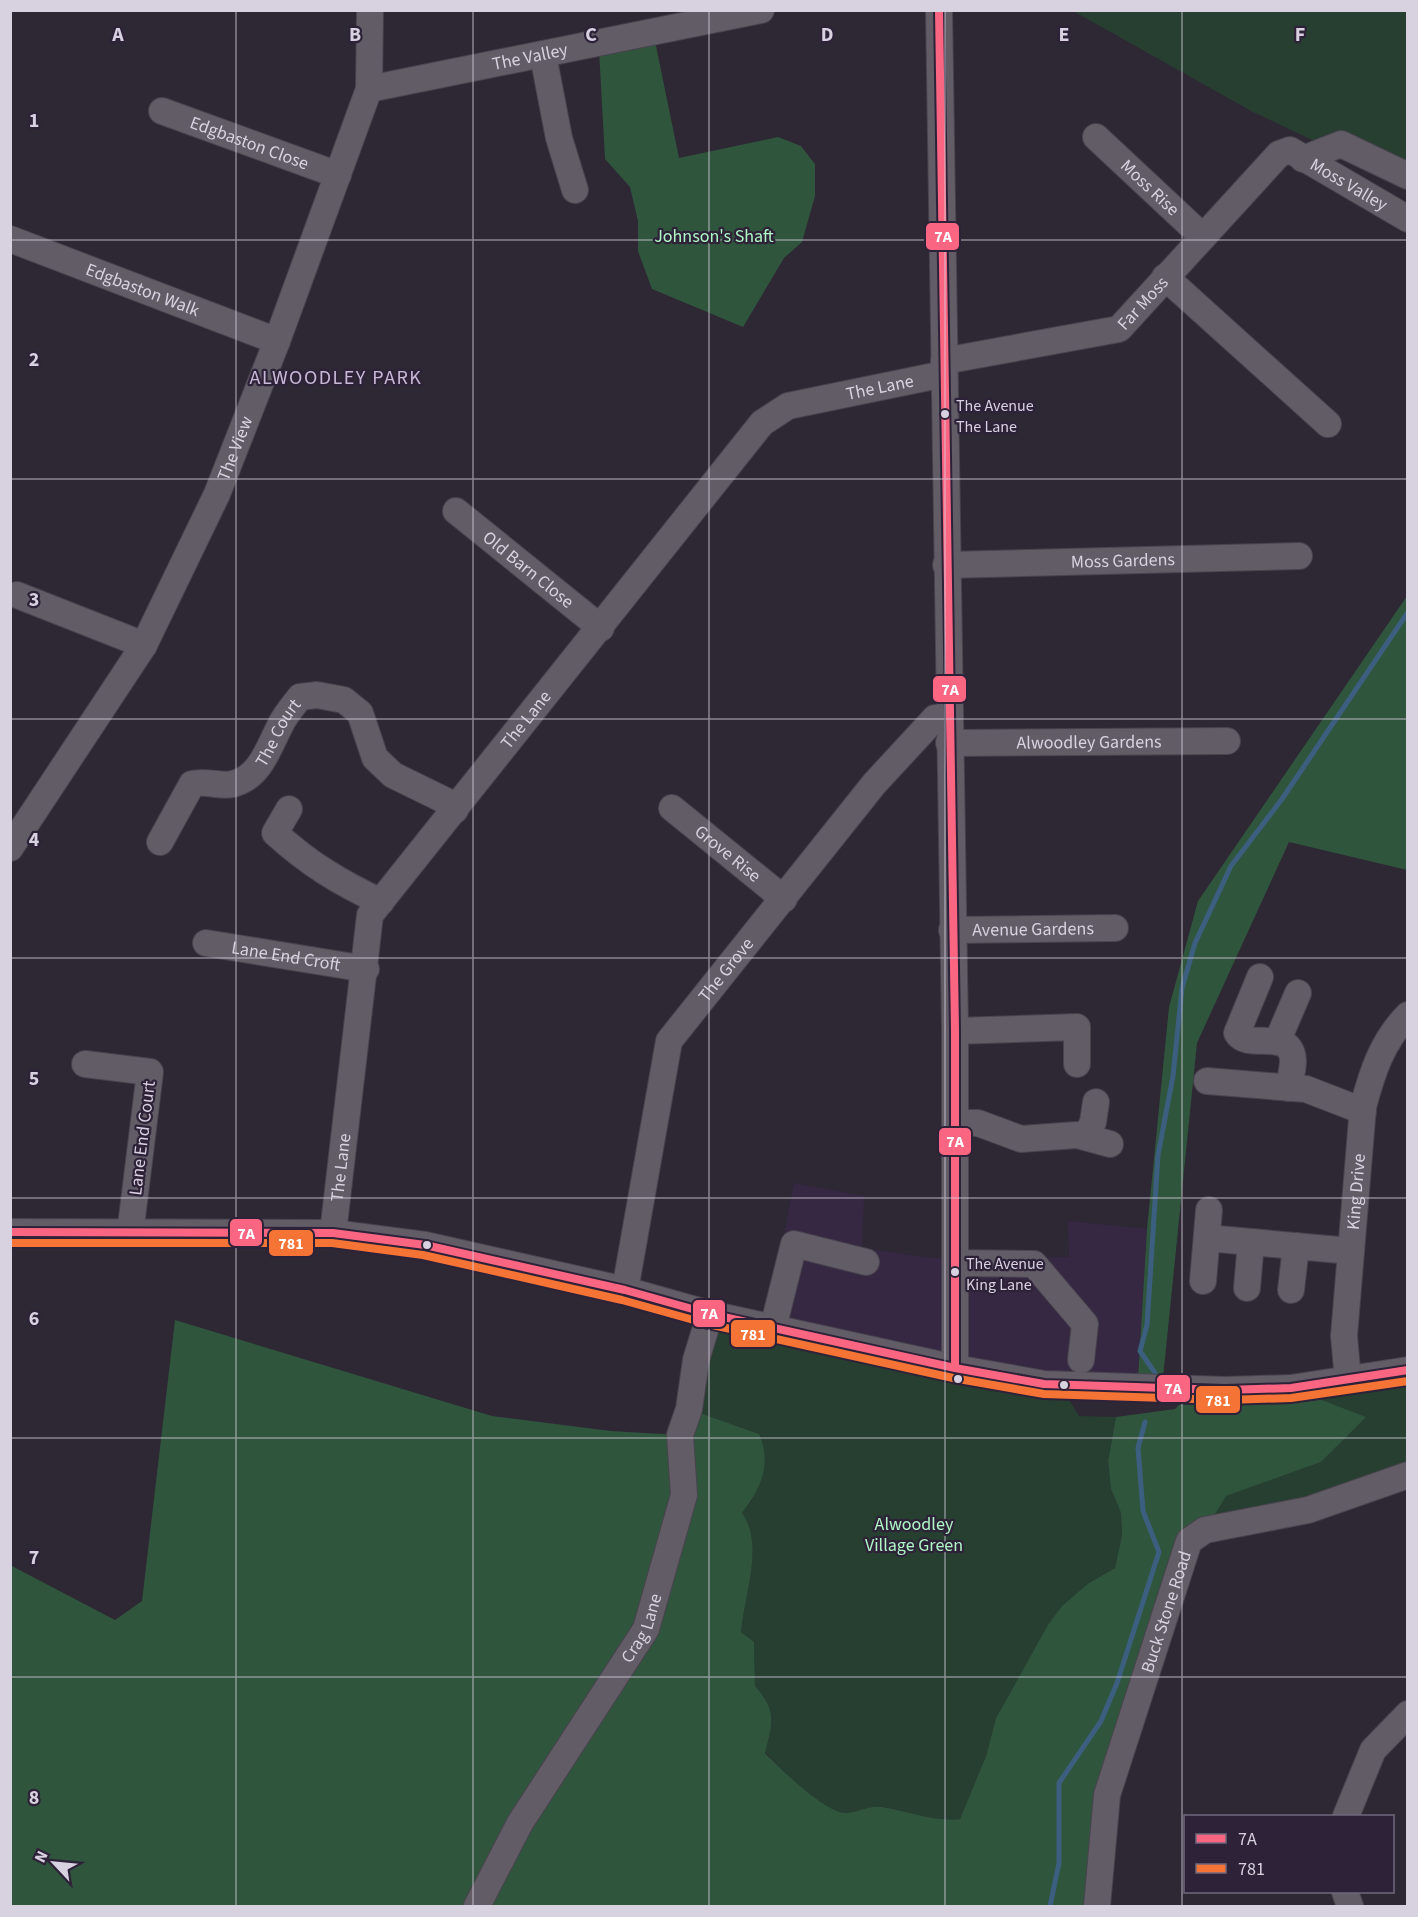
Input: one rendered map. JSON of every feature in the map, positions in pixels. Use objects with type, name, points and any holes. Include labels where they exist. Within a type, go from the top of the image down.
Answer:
[{"type":"street","name":"The View","points":[[10,848],[144,645],[217,494],[277,341],[369,89],[370,10]]},
{"type":"street","name":"The Valley","points":[[369,89],[543,55],[683,19],[761,10]]},
{"type":"street","points":[[939,10],[955,1031],[955,1368]]},
{"type":"street","points":[[543,55],[559,138],[575,190]]},
{"type":"street","name":"Edgbaston Close","points":[[162,111],[338,175]]},
{"type":"street","name":"Moss Rise","points":[[1096,137],[1203,237]]},
{"type":"street","name":"Far Moss","points":[[944,367],[1119,329],[1279,154],[1297,154],[1341,144],[1407,176]]},
{"type":"street","name":"Moss Valley","points":[[1297,154],[1407,219]]},
{"type":"street","name":"Edgbaston Walk","points":[[10,239],[277,341]]},
{"type":"street","points":[[1165,277],[1328,424]]},
{"type":"street","name":"The Lane","points":[[333,1233],[366,969],[370,915],[601,628],[762,423],[774,413],[788,406],[944,367]]},
{"type":"street","name":"Old Barn Close","points":[[456,512],[601,628]]},
{"type":"street","name":"Moss Gardens","points":[[946,565],[1299,556]]},
{"type":"street","points":[[17,595],[144,645]]},
{"type":"street","name":"The Court","points":[[160,842],[192,784],[203,781],[231,785],[246,780],[268,754],[282,722],[300,697],[317,695],[344,700],[360,713],[375,758],[393,775],[446,801],[455,810]]},
{"type":"street","name":"The Grove","points":[[625,1290],[669,1041],[874,784],[935,718],[950,717]]},
{"type":"street","name":"Alwoodley Gardens","points":[[949,743],[1227,741]]},
{"type":"street","name":"Grove Rise","points":[[672,808],[784,899]]},
{"type":"street","points":[[290,809],[275,833],[304,859],[336,881],[381,902]]},
{"type":"street","name":"Avenue Gardens","points":[[952,930],[1115,928]]},
{"type":"street","name":"Lane End Croft","points":[[206,943],[366,969]]},
{"type":"street","points":[[1260,977],[1237,1033],[1243,1039],[1277,1042],[1288,1047],[1293,1055],[1289,1088]]},
{"type":"street","points":[[1277,1042],[1298,993]]},
{"type":"street","name":"King Drive","points":[[1348,1380],[1344,1336],[1363,1112],[1372,1072],[1396,1027],[1407,1015]]},
{"type":"street","points":[[955,1031],[1077,1027],[1077,1064]]},
{"type":"street","name":"Lane End Court","points":[[85,1064],[150,1072],[130,1234]]},
{"type":"street","points":[[1207,1081],[1289,1088],[1318,1093],[1363,1112]]},
{"type":"street","points":[[955,1123],[978,1123],[1021,1139],[1077,1135],[1098,1141],[1093,1122],[1096,1102]]},
{"type":"street","points":[[1203,1281],[1209,1210]]},
{"type":"street","points":[[10,1232],[333,1233],[425,1245],[625,1290],[710,1314],[955,1368],[1044,1384],[1225,1390],[1291,1388],[1407,1370]]},
{"type":"street","points":[[1207,1238],[1351,1251]]},
{"type":"street","points":[[1247,1288],[1251,1242]]},
{"type":"street","points":[[773,1328],[794,1244],[866,1262]]},
{"type":"street","points":[[1292,1290],[1296,1246]]},
{"type":"street","points":[[955,1263],[1034,1264],[1085,1324],[1081,1360]]},
{"type":"street","points":[[708,1356],[703,1350],[703,1342],[710,1314]]},
{"type":"street","name":"Crag Lane","points":[[477,1906],[520,1823],[646,1629],[684,1495],[680,1435],[689,1409],[696,1360],[710,1314]]},
{"type":"street","name":"Buck Stone Road","points":[[1097,1906],[1107,1795],[1189,1541],[1205,1530],[1308,1510],[1407,1475]]},
{"type":"street","points":[[1346,1815],[1373,1750],[1407,1714]]},
{"type":"shaded area","points":[[794,1183],[864,1196],[862,1248],[931,1258],[1069,1257],[1068,1221],[1147,1229],[1138,1378],[1071,1376],[985,1364],[769,1314]]},
{"type":"green space","points":[[1073,11],[1407,11],[1407,185],[1253,112]]},
{"type":"green space","name":"Johnson's Shaft","points":[[655,41],[679,158],[778,137],[801,146],[815,164],[815,196],[802,242],[784,258],[743,327],[652,289],[638,251],[638,221],[630,187],[605,159],[599,50]]},
{"type":"green space","points":[[1407,596],[1407,870],[1289,842],[1197,1043],[1163,1378],[1138,1378],[1147,1229],[1169,1007],[1198,901]]},
{"type":"green space","name":"Alwoodley Village Green","points":[[707,1313],[1000,1386],[1068,1398],[1079,1416],[1116,1417],[1108,1461],[1111,1489],[1121,1513],[1122,1535],[1115,1568],[1089,1583],[1015,1684],[996,1718],[986,1756],[960,1819],[931,1818],[878,1807],[846,1813],[837,1811],[803,1789],[765,1752],[771,1724],[770,1710],[755,1686],[754,1642],[741,1632],[753,1555],[749,1526],[742,1513],[752,1500],[759,1434],[689,1409]]},
{"type":"green space","points":[[175,1320],[492,1416],[611,1431],[680,1435],[689,1409],[759,1434],[764,1456],[762,1476],[754,1495],[742,1513],[749,1526],[753,1555],[741,1632],[754,1642],[755,1686],[770,1710],[771,1725],[765,1753],[815,1798],[837,1811],[846,1813],[878,1807],[931,1818],[960,1819],[986,1756],[996,1718],[1048,1625],[1062,1606],[1089,1583],[1115,1568],[1122,1535],[1121,1513],[1111,1489],[1108,1461],[1116,1417],[1175,1409],[1194,1389],[1291,1388],[1366,1417],[1321,1462],[1226,1496],[1205,1530],[1107,1795],[1097,1906],[11,1906],[10,1565],[115,1620],[142,1601]]},
{"type":"green space","points":[[1407,1370],[1407,1475],[1205,1530],[1225,1496],[1321,1462],[1365,1417],[1291,1388]]},
{"type":"waterway","points":[[1155,1373],[1140,1351],[1147,1325],[1158,1155],[1173,1076],[1182,988],[1195,943],[1231,866],[1282,799],[1408,612]]},
{"type":"waterway","points":[[1050,1906],[1059,1863],[1059,1783],[1101,1721],[1117,1683],[1159,1552],[1143,1511],[1138,1448],[1145,1422]]},
{"type":"transit line","name":"7A","points":[[939,10],[955,1031],[955,1368]]},
{"type":"transit line","name":"7A","points":[[10,1232],[333,1233],[425,1245],[625,1290],[710,1314],[955,1368],[1044,1384],[1225,1390],[1291,1388],[1408,1370]]},
{"type":"transit line","name":"781","points":[[10,1243],[332,1243],[423,1255],[622,1300],[708,1324],[953,1378],[1044,1394],[1225,1400],[1291,1398],[1408,1381]]},
{"type":"place","name":"The Avenue The Lane","points":[[945,414]]},
{"type":"place","name":"The Avenue King Lane","points":[[955,1272]]},
{"type":"district","name":"ALWOODLEY PARK","points":[[336,377]]}]
